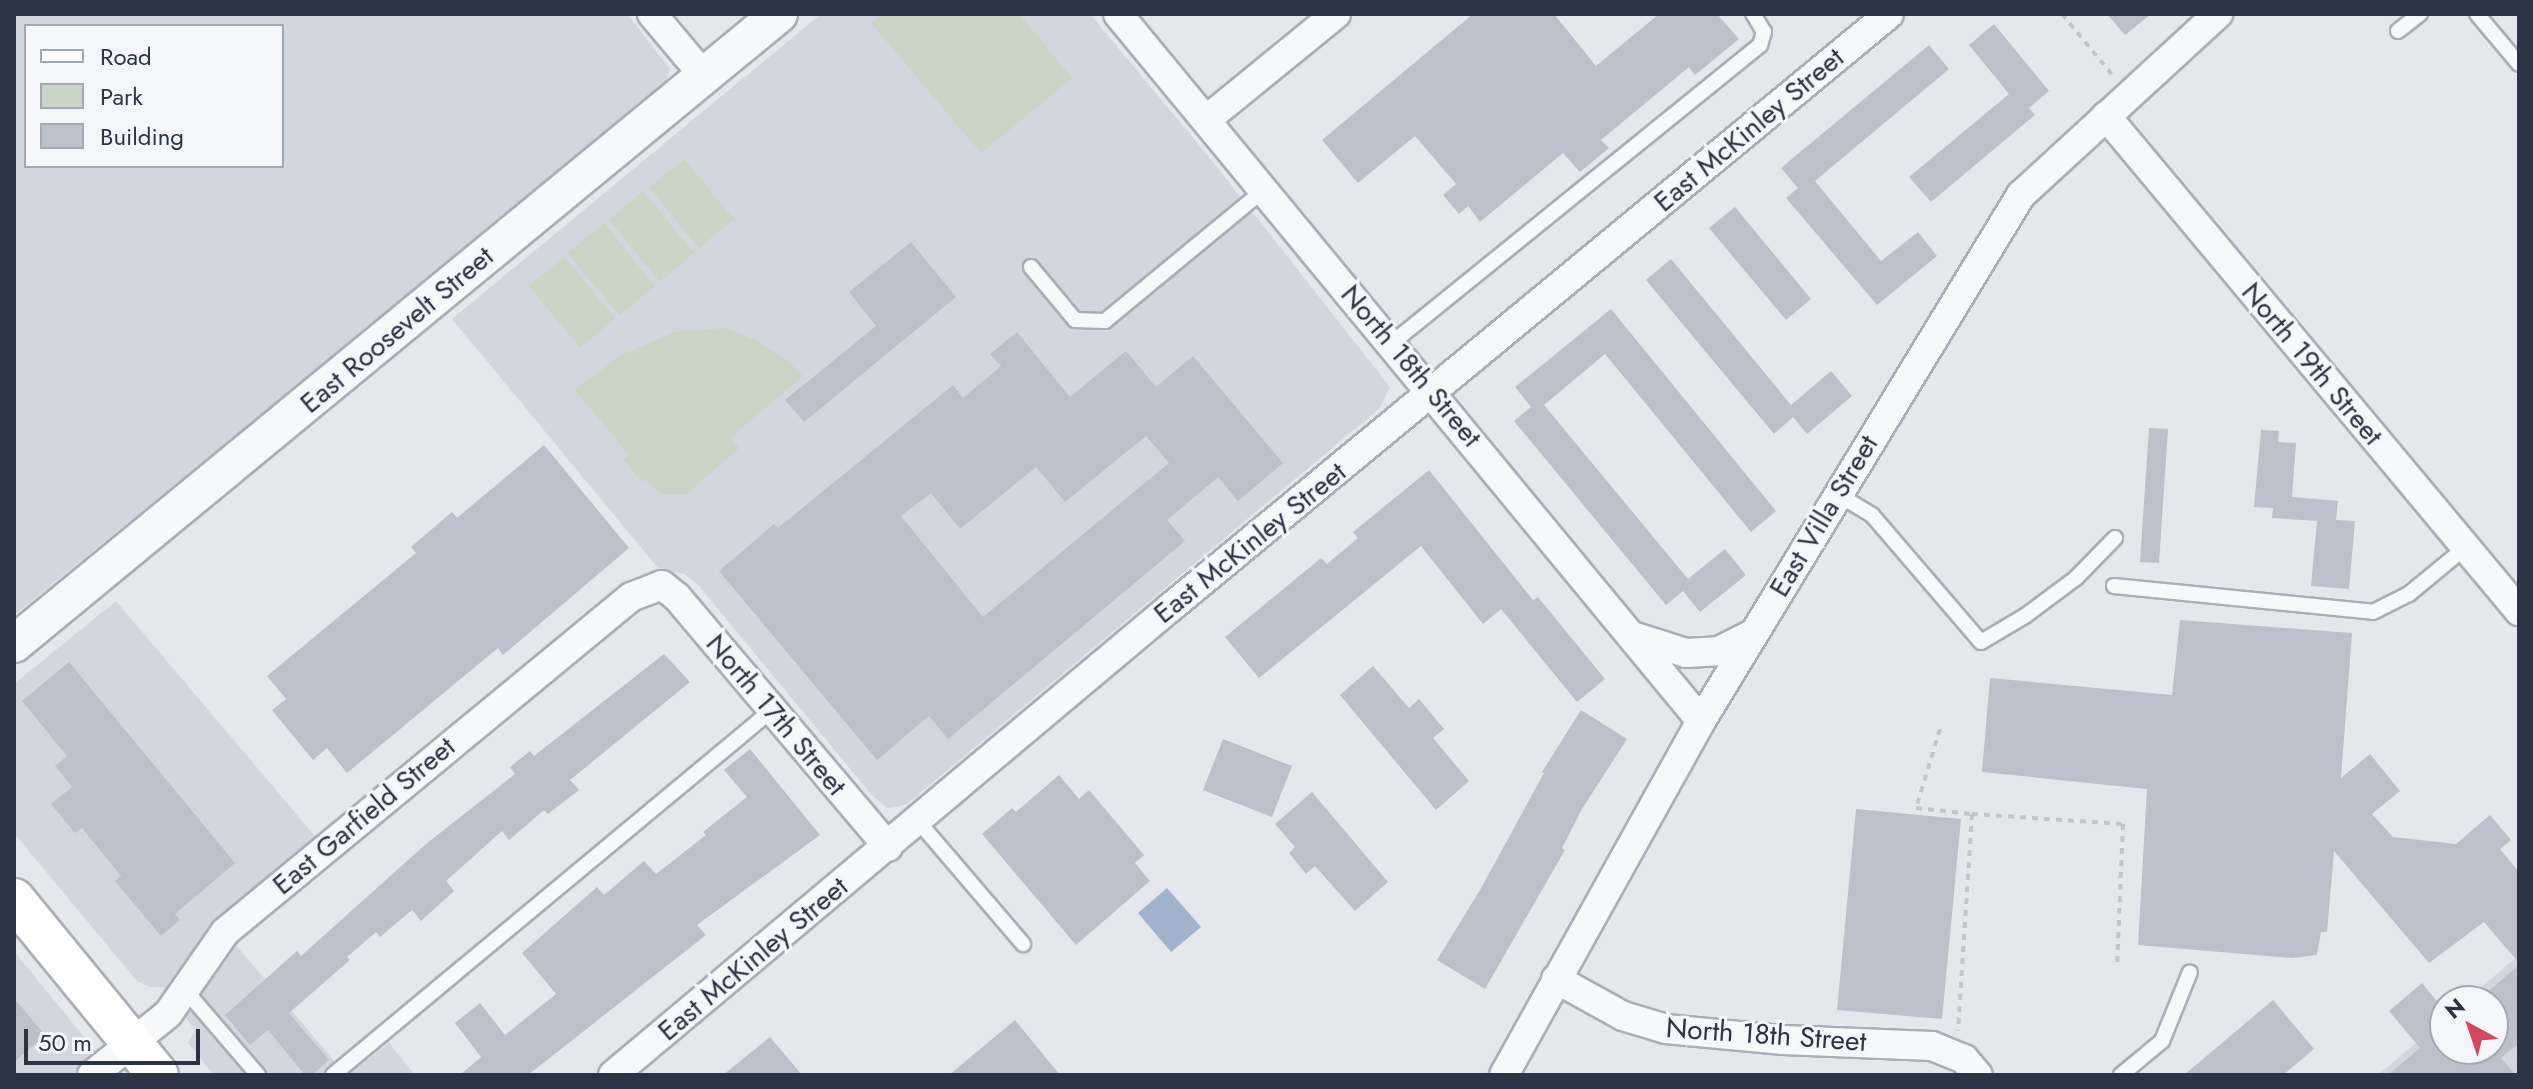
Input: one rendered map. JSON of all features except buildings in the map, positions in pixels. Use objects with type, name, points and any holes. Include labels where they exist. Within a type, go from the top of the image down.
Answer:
[{"type":"main road","points":[[15,901],[158,1075]]},
{"type":"street","points":[[652,14],[704,76]]},
{"type":"street","name":"East Roosevelt Street","points":[[15,640],[779,14]]},
{"type":"street","name":"North 18th Street","points":[[1118,14],[1701,721]]},
{"type":"street","points":[[1206,120],[1335,14]]},
{"type":"street","name":"East McKinley Street","points":[[613,1075],[1889,14]]},
{"type":"street","name":"East Villa Street","points":[[1504,1075],[1752,634],[2021,195],[2218,14]]},
{"type":"street","name":"North 19th Street","points":[[2106,116],[2519,611]]},
{"type":"street","name":"North 17th Street","points":[[662,585],[677,597],[888,847]]},
{"type":"street","name":"East Garfield Street","points":[[92,1075],[168,1014],[225,932],[631,597],[662,585]]},
{"type":"street","points":[[1633,636],[1686,653],[1719,651],[1752,634]]},
{"type":"street","name":"North 18th Street","points":[[1556,979],[1623,1016],[1666,1029],[1783,1040],[1932,1046],[1964,1059],[1978,1075]]},
{"type":"lane","points":[[1392,343],[1760,45],[1764,32],[1753,14]]},
{"type":"lane","points":[[2398,31],[2420,14]]},
{"type":"lane","points":[[2477,14],[2519,64]]},
{"type":"lane","points":[[1031,267],[1075,320],[1105,321],[1264,190]]},
{"type":"lane","points":[[1837,493],[1872,515],[1981,642],[2025,616],[2076,578],[2115,538]]},
{"type":"lane","points":[[2114,586],[2373,612],[2409,594],[2466,547]]},
{"type":"lane","points":[[333,1075],[772,710]]},
{"type":"lane","points":[[918,821],[1023,944]]},
{"type":"lane","points":[[2121,1075],[2162,1041],[2190,972]]},
{"type":"lane","points":[[186,991],[258,1075]]},
{"type":"path","points":[[2062,14],[2114,77]]},
{"type":"path","points":[[1940,729],[1916,808],[2123,824],[2117,966]]},
{"type":"path","points":[[1957,1033],[1972,814]]},
{"type":"shaded area","points":[[14,14],[627,14],[670,69],[664,88],[14,615]]},
{"type":"shaded area","points":[[821,14],[1090,14],[1213,162],[1390,387],[1380,408],[907,804],[887,808],[871,794],[699,586],[685,574],[658,568],[452,319]]},
{"type":"shaded area","points":[[116,601],[325,848],[225,932],[346,1075],[214,1075],[188,1043],[195,1030],[163,987],[150,987],[137,981],[14,833],[14,684]]},
{"type":"shaded area","points":[[14,951],[115,1075],[14,1075]]},
{"type":"shaded area","points":[[2519,955],[2519,1075],[2378,1075],[2429,1032],[2429,1065],[2509,1065],[2509,985],[2484,985]]},
{"type":"shaded area","points":[[389,1043],[415,1075],[348,1075]]},
{"type":"green space","points":[[882,14],[1019,14],[1072,78],[981,153],[871,23]]},
{"type":"green space","points":[[684,159],[734,219],[699,248],[649,188]]},
{"type":"green space","points":[[643,191],[694,253],[660,282],[609,220]]},
{"type":"green space","points":[[604,223],[655,286],[619,315],[568,253]]},
{"type":"green space","points":[[564,257],[615,318],[580,348],[529,286]]},
{"type":"green space","points":[[725,328],[754,339],[787,360],[803,376],[731,437],[739,448],[687,494],[661,494],[646,479],[642,482],[624,460],[629,455],[575,390],[621,355],[675,332]]},
{"type":"water","points":[[1167,888],[1201,927],[1171,952],[1138,913]]}]
